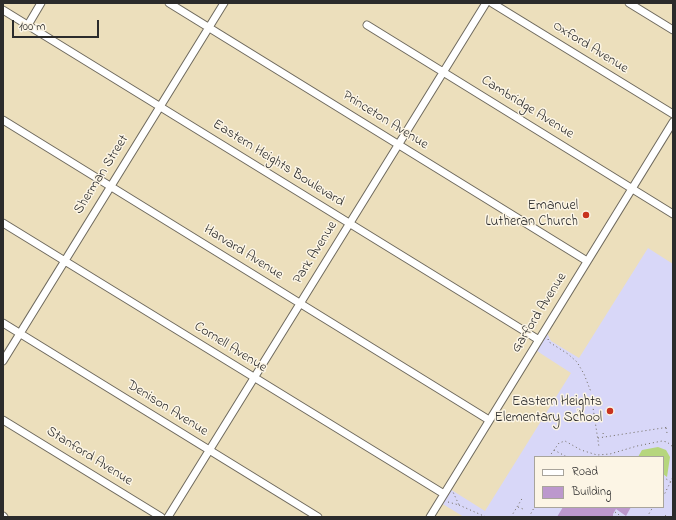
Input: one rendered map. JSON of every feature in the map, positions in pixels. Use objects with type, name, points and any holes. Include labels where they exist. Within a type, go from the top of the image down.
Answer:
[{"type":"street","points":[[28,25],[41,3]]},
{"type":"street","name":"Princeton Avenue","points":[[169,3],[588,261]]},
{"type":"street","name":"Sherman Street","points":[[3,361],[224,3]]},
{"type":"street","name":"Park Avenue","points":[[168,517],[486,3]]},
{"type":"street","name":"Oxford Avenue","points":[[492,3],[673,114]]},
{"type":"street","points":[[629,3],[673,30]]},
{"type":"street","name":"Eastern Heights Boulevard","points":[[3,10],[539,340]]},
{"type":"street","name":"Cambridge Avenue","points":[[367,25],[673,214]]},
{"type":"street","name":"Harvard Avenue","points":[[3,120],[489,420]]},
{"type":"street","name":"Garford Avenue","points":[[430,517],[673,122]]},
{"type":"street","name":"Cornell Avenue","points":[[3,224],[444,494]]},
{"type":"street","name":"Denison Avenue","points":[[3,323],[318,517]]},
{"type":"street","name":"Stanford Avenue","points":[[3,420],[161,517]]},
{"type":"path","points":[[548,339],[549,342],[568,354],[577,362],[584,374],[591,392]]},
{"type":"path","points":[[592,401],[599,447]]},
{"type":"path","points":[[598,438],[669,427]]},
{"type":"path","points":[[666,428],[667,433]]},
{"type":"path","points":[[603,432],[604,437]]},
{"type":"path","points":[[550,456],[561,442],[565,441],[581,450],[600,454],[614,453],[647,443],[662,441],[667,442],[673,447]]},
{"type":"path","points":[[554,449],[565,456]]},
{"type":"path","points":[[664,495],[673,477]]},
{"type":"path","points":[[664,478],[671,482]]},
{"type":"path","points":[[453,492],[459,505]]},
{"type":"path","points":[[511,517],[523,497]]},
{"type":"path","points":[[447,502],[459,505],[486,517]]},
{"type":"path","points":[[518,506],[523,509]]},
{"type":"path","points":[[529,517],[534,508]]},
{"type":"path","points":[[647,517],[653,508]]},
{"type":"path","points":[[614,512],[622,517]]},
{"type":"shaded area","name":"Eastern Heights Elementary School","points":[[648,248],[673,264],[673,517],[464,517],[441,503],[450,489],[485,511],[571,373],[536,350],[547,333],[551,341],[579,358]]},
{"type":"green space","points":[[658,447],[666,450],[670,457],[667,477],[664,475],[664,456],[639,456],[642,450]]},
{"type":"building","points":[[562,508],[630,508],[626,516],[616,509],[613,517],[557,517]]},
{"type":"place","name":"Emanuel Lutheran Church","points":[[586,215]]},
{"type":"place","name":"Eastern Heights Elementary School","points":[[610,411]]}]
